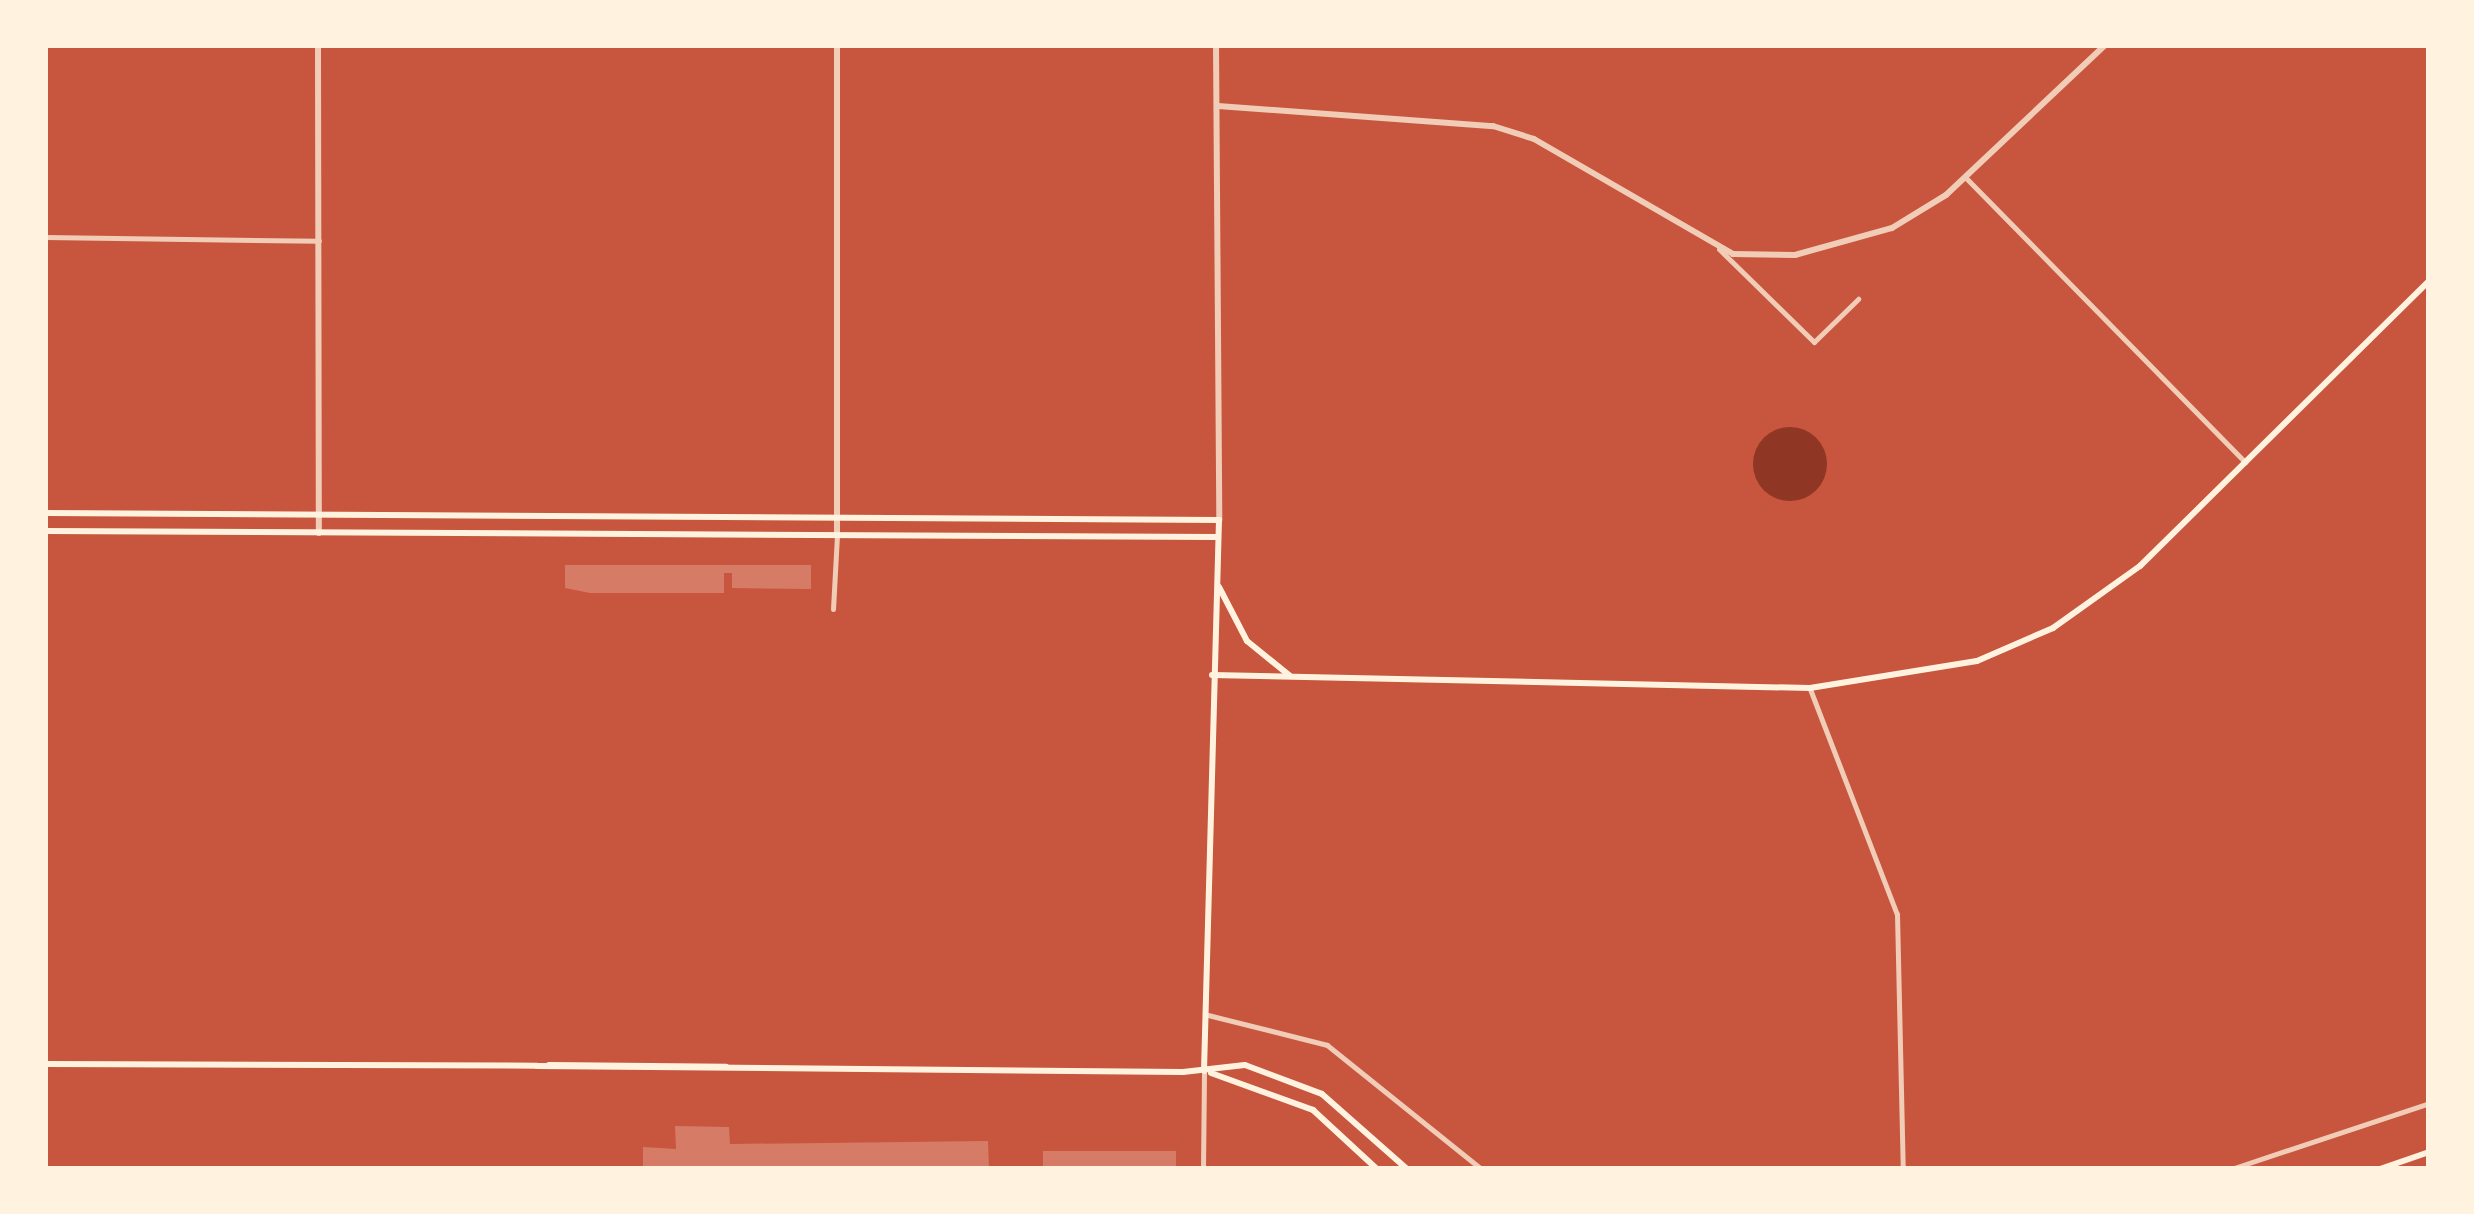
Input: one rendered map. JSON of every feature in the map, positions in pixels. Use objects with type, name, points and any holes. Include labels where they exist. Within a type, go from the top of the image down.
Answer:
[{"type":"main road","points":[[1212,675],[1810,688],[1977,661],[2053,628],[2140,566],[2429,282]]},
{"type":"main road","points":[[45,513],[1219,520],[1204,1071]]},
{"type":"main road","points":[[45,531],[1218,537]]},
{"type":"main road","points":[[1217,584],[1247,641],[1291,677]]},
{"type":"main road","points":[[45,1064],[1204,1071],[1245,1065],[1285,1074],[1407,1169]]},
{"type":"main road","points":[[1204,1071],[1313,1110],[1377,1169]]},
{"type":"main road","points":[[2380,1169],[2429,1152]]},
{"type":"street","points":[[318,45],[319,533]]},
{"type":"street","points":[[833,610],[837,535],[837,45]]},
{"type":"street","points":[[1216,45],[1219,520]]},
{"type":"street","points":[[1716,247],[1765,256],[1857,241],[1967,180],[2105,45]]},
{"type":"street","points":[[1218,106],[1492,126],[1534,139],[1716,247],[1814,342],[1858,299]]},
{"type":"street","points":[[1967,180],[2246,462]]},
{"type":"street","points":[[45,237],[318,241]]},
{"type":"street","points":[[1810,688],[1897,914],[1903,1169]]},
{"type":"street","points":[[1208,1015],[1327,1046],[1482,1169]]},
{"type":"street","points":[[1203,1169],[1204,1071]]},
{"type":"street","points":[[2231,1169],[2429,1103]]},
{"type":"shaded area","points":[[1790,427],[1816,438],[1827,464],[1816,490],[1790,501],[1764,490],[1753,464],[1764,438]]},
{"type":"building","points":[[565,565],[811,565],[811,589],[732,588],[732,573],[724,573],[724,593],[590,593],[565,588]]},
{"type":"building","points":[[675,1126],[729,1127],[730,1144],[988,1141],[989,1169],[643,1169],[643,1147],[676,1149]]},
{"type":"building","points":[[1043,1151],[1176,1151],[1176,1169],[1043,1169]]}]
